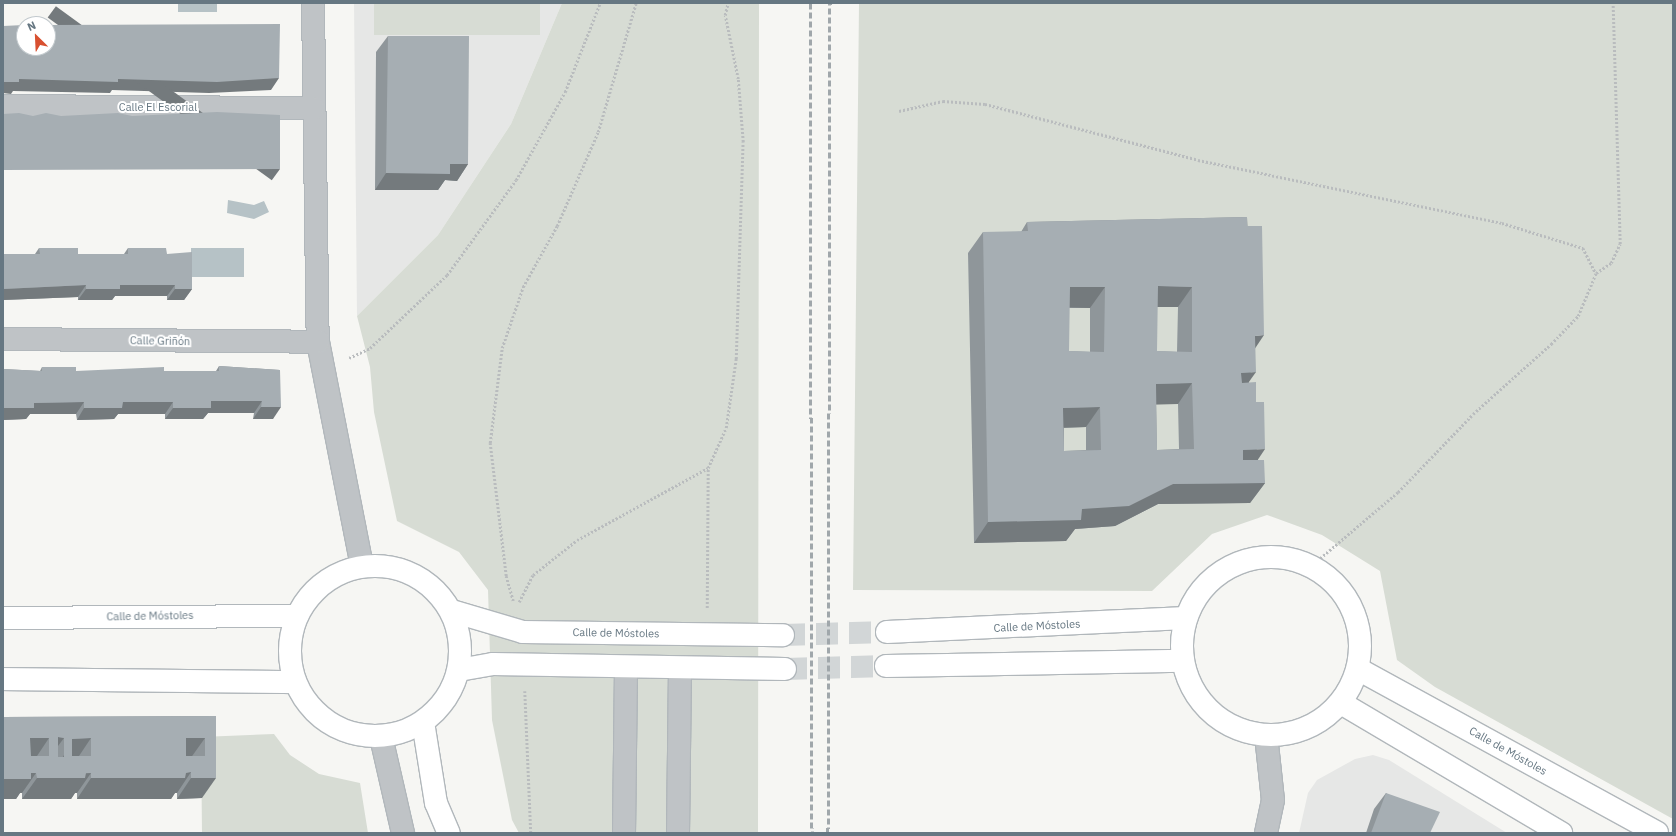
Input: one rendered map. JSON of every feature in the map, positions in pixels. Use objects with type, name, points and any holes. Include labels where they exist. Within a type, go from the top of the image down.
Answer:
[{"type":"main road","points":[[1282,557],[1311,566],[1336,584],[1353,609],[1361,638],[1358,668],[1341,703],[1320,722],[1294,733],[1266,736],[1237,729],[1211,713],[1193,689],[1183,661],[1186,618],[1201,591],[1224,571],[1252,559],[1282,557]]},
{"type":"main road","points":[[362,566],[388,566],[414,574],[436,590],[452,611],[459,630],[459,670],[440,708],[423,722],[403,732],[381,737],[354,734],[329,724],[308,706],[295,682],[289,660],[290,637],[297,616],[318,588],[335,575],[362,566]]},
{"type":"main road","name":"Calle de Móstoles","points":[[452,611],[522,632],[783,635]]},
{"type":"main road","name":"Calle de Móstoles","points":[[3,618],[297,616]]},
{"type":"main road","name":"Calle de Móstoles","points":[[887,632],[1186,618]]},
{"type":"main road","points":[[886,666],[1183,661]]},
{"type":"main road","points":[[459,670],[493,664],[626,668],[785,669]]},
{"type":"main road","name":"Calle de Móstoles","points":[[1358,668],[1657,833]]},
{"type":"main road","points":[[3,679],[295,682]]},
{"type":"main road","points":[[1341,703],[1561,833]]},
{"type":"main road","points":[[423,722],[436,803],[449,833]]},
{"type":"street","points":[[313,3],[313,108],[318,342],[362,566]]},
{"type":"street","name":"Calle El Escorial","points":[[3,106],[313,108]]},
{"type":"street","name":"Calle Griñón","points":[[3,339],[318,342]]},
{"type":"street","points":[[624,833],[626,668]]},
{"type":"street","points":[[678,833],[680,668]]},
{"type":"street","points":[[1266,736],[1274,800],[1266,833]]},
{"type":"street","points":[[381,737],[403,833]]},
{"type":"path","points":[[323,371],[370,348],[447,275],[516,180],[565,92],[600,3]]},
{"type":"path","points":[[636,3],[598,132],[557,226],[524,287],[502,348],[490,443],[506,576],[515,608],[533,576],[577,540],[708,468]]},
{"type":"path","points":[[708,634],[708,468],[726,428],[736,359],[742,256],[743,142],[738,79],[725,15],[728,3]]},
{"type":"path","points":[[1311,566],[1398,492],[1473,414],[1551,344],[1578,316],[1596,273],[1611,263],[1620,244],[1613,3]]},
{"type":"path","points":[[899,111],[943,101],[986,104],[1198,160],[1488,219],[1559,238],[1583,248],[1596,273]]},
{"type":"path","points":[[525,666],[531,833]]},
{"type":"shaded area","points":[[178,3],[217,3],[217,12],[178,12]]},
{"type":"shaded area","points":[[354,3],[562,3],[511,124],[438,235],[357,316]]},
{"type":"shaded area","points":[[374,3],[540,3],[540,35],[374,35]]},
{"type":"shaded area","points":[[562,3],[759,3],[758,833],[519,833],[512,820],[492,720],[488,590],[459,552],[397,521],[374,412],[370,367],[357,316],[438,235],[511,124]]},
{"type":"shaded area","points":[[859,3],[1673,3],[1673,819],[1435,687],[1397,660],[1380,571],[1322,535],[1267,515],[1212,534],[1152,591],[853,590]]},
{"type":"shaded area","points":[[228,200],[254,205],[264,201],[269,212],[254,219],[227,213]]},
{"type":"shaded area","points":[[191,248],[244,248],[244,277],[191,277]]},
{"type":"shaded area","points":[[274,734],[290,755],[319,774],[360,783],[368,833],[202,833],[201,737]]},
{"type":"shaded area","points":[[1373,755],[1389,760],[1507,833],[1299,833],[1308,793],[1317,780],[1355,759]]},
{"type":"building","points":[[280,24],[279,78],[217,82],[118,79],[118,82],[19,79],[19,82],[3,82],[3,26],[16,25],[16,56],[56,56],[56,25]]},
{"type":"building","points":[[388,36],[469,36],[468,164],[450,164],[450,174],[386,173]]},
{"type":"building","points":[[217,112],[280,115],[280,169],[3,170],[3,114],[19,113],[33,116],[46,113],[61,116],[118,113],[132,116]]},
{"type":"building","points":[[1247,217],[1247,226],[1262,226],[1264,335],[1255,336],[1256,372],[1241,373],[1242,383],[1256,382],[1256,402],[1264,402],[1265,449],[1243,450],[1243,460],[1264,460],[1265,483],[1173,484],[1129,506],[1082,509],[1081,520],[988,522],[983,232],[1028,231],[1027,222]],"holes":[[[1158,286],[1192,287],[1192,352],[1157,351]],[[1070,287],[1105,287],[1104,352],[1069,351]],[[1192,383],[1194,449],[1157,450],[1156,384]],[[1100,407],[1101,450],[1064,451],[1063,408]]]},
{"type":"building","points":[[39,248],[78,248],[78,254],[128,254],[128,248],[166,248],[167,254],[192,252],[192,289],[175,289],[175,285],[120,285],[120,289],[86,289],[86,285],[3,289],[3,254],[40,254]]},
{"type":"building","points":[[219,366],[280,370],[281,407],[261,407],[262,401],[211,401],[211,408],[173,408],[173,402],[123,402],[122,408],[84,408],[84,402],[34,403],[34,408],[3,408],[3,369],[42,371],[42,367],[76,367],[76,371],[164,367],[164,371],[219,371]]},
{"type":"building","points":[[216,716],[216,778],[191,778],[191,772],[186,773],[185,778],[91,778],[91,773],[86,773],[85,778],[37,778],[36,773],[31,773],[31,779],[3,779],[3,717]],"holes":[[[58,737],[64,738],[64,757],[58,757]],[[30,738],[49,738],[49,756],[31,756]],[[91,738],[91,756],[72,756],[72,739]],[[186,738],[205,738],[205,756],[186,756]]]},
{"type":"building","points":[[1386,793],[1440,812],[1430,833],[1371,833]]},
{"type":"tunnel","points":[[783,635],[887,632]]},
{"type":"tunnel","points":[[785,669],[886,666]]},
{"type":"railway","points":[[810,3],[812,833]]},
{"type":"railway","points":[[828,833],[830,3]]}]
